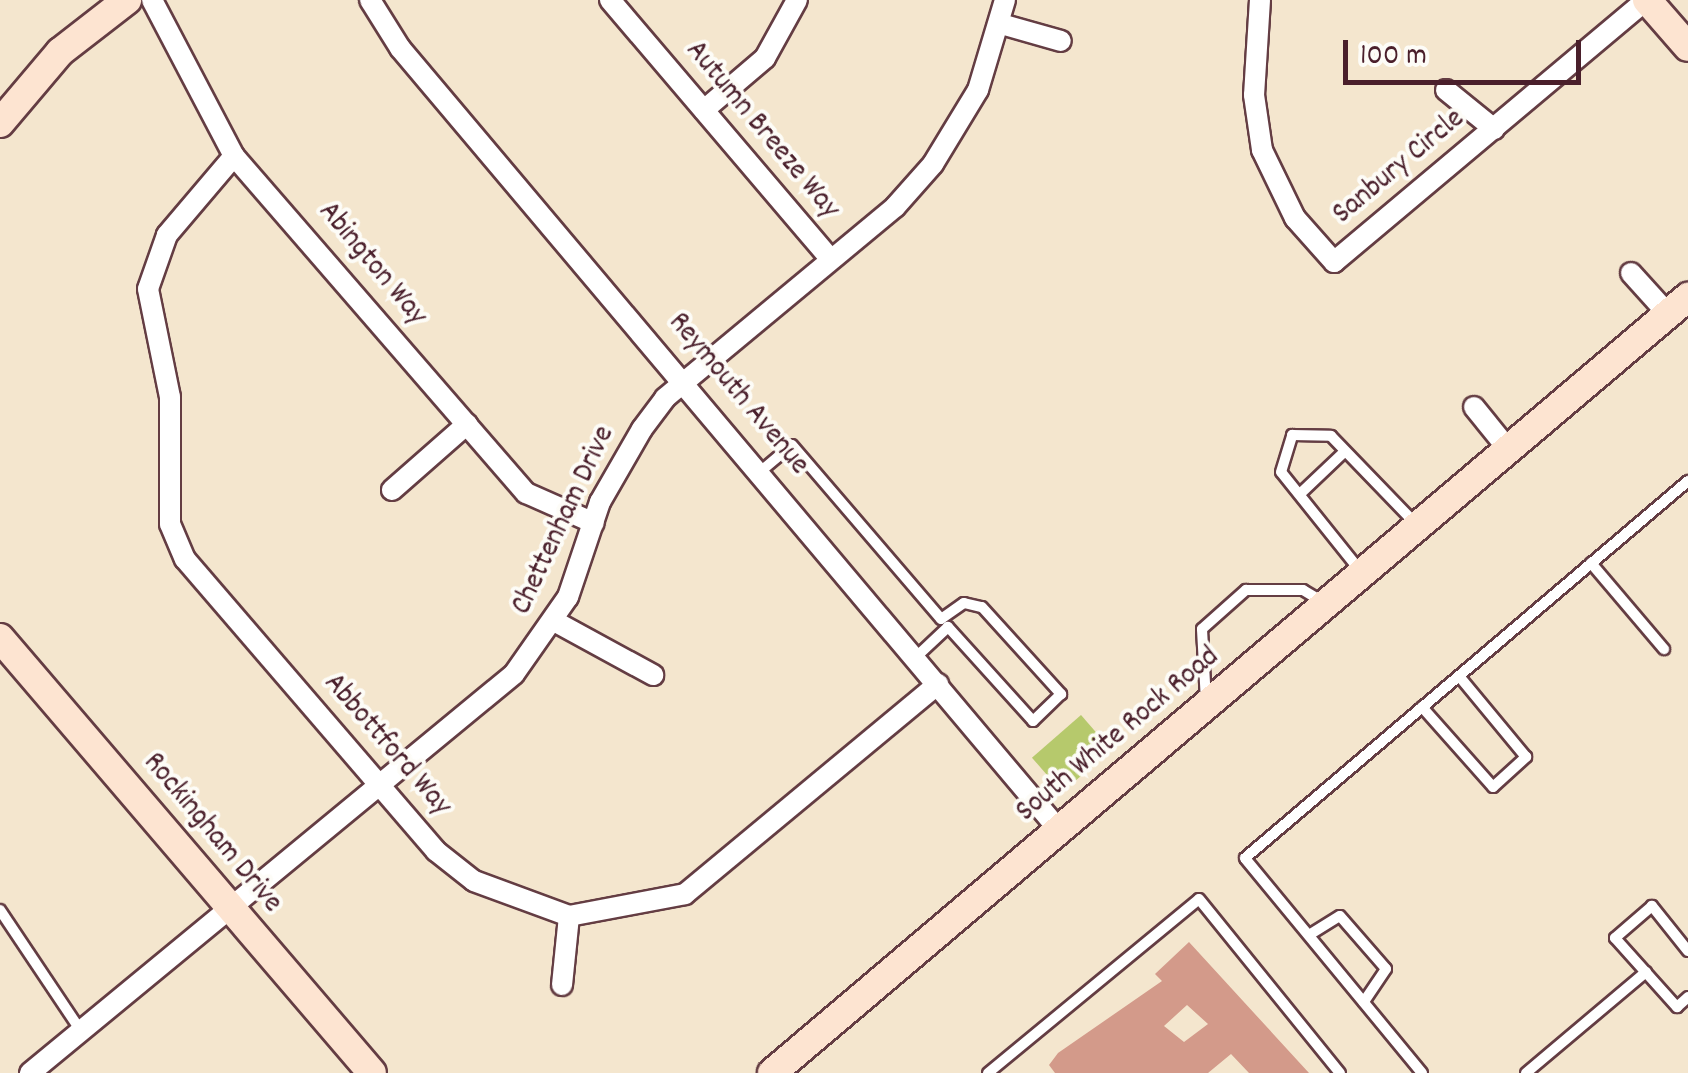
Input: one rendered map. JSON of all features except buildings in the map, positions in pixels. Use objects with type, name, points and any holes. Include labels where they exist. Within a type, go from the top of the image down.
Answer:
[{"type":"street","points":[[0,123],[60,52],[126,0]]},
{"type":"street","name":"Abington Way","points":[[152,0],[234,156],[540,504],[594,523]]},
{"type":"street","name":"Reymouth Avenue","points":[[370,0],[400,48],[686,380],[1060,830]]},
{"type":"street","name":"Autumn Breeze Way","points":[[610,0],[827,254]]},
{"type":"street","points":[[704,110],[765,58],[797,0]]},
{"type":"street","name":"Chettenham Drive","points":[[30,1073],[233,911],[514,674],[554,621],[594,523],[642,429],[686,380],[827,254],[895,206],[933,164],[978,90],[1001,24],[1005,0]]},
{"type":"street","name":"Sanbury Circle","points":[[1260,0],[1254,95],[1262,150],[1284,202],[1334,262],[1646,0]]},
{"type":"street","points":[[1646,0],[1688,46]]},
{"type":"street","points":[[1001,24],[1061,41]]},
{"type":"street","name":"Sanbury Circle","points":[[1446,90],[1494,129]]},
{"type":"street","name":"Abbottford Way","points":[[234,156],[167,235],[148,289],[170,397],[170,524],[186,559],[381,786],[474,882],[569,916]]},
{"type":"street","name":"South White Rock Road","points":[[772,1073],[1678,306],[1631,273]]},
{"type":"street","points":[[1474,407],[1508,449]]},
{"type":"street","points":[[392,490],[467,424]]},
{"type":"street","points":[[554,621],[653,675]]},
{"type":"street","name":"Rockingham Drive","points":[[0,638],[372,1073]]},
{"type":"street","points":[[562,985],[569,916],[685,894],[938,684]]},
{"type":"lane","points":[[1362,573],[1302,492],[1280,472],[1285,442],[1322,431],[1418,526]]},
{"type":"lane","points":[[761,471],[792,445],[945,623],[1033,721],[1061,694],[982,607],[964,603],[945,623],[916,657]]},
{"type":"lane","points":[[1302,492],[1342,454]]},
{"type":"lane","points":[[1422,1073],[1245,858],[1688,481]]},
{"type":"lane","points":[[1591,563],[1664,649]]},
{"type":"lane","points":[[1206,706],[1202,628],[1246,590],[1303,590],[1326,604]]},
{"type":"lane","points":[[1422,707],[1493,787],[1526,757],[1459,676]]},
{"type":"lane","points":[[988,1073],[1199,899],[1340,1073]]},
{"type":"lane","points":[[1688,951],[1652,906],[1615,938],[1677,1006],[1688,997]]},
{"type":"lane","points":[[0,910],[82,1032]]},
{"type":"lane","points":[[1309,935],[1340,916],[1386,969],[1364,1002]]},
{"type":"lane","points":[[1526,1073],[1646,972]]},
{"type":"green space","points":[[1081,715],[1111,750],[1062,792],[1032,758]]}]
